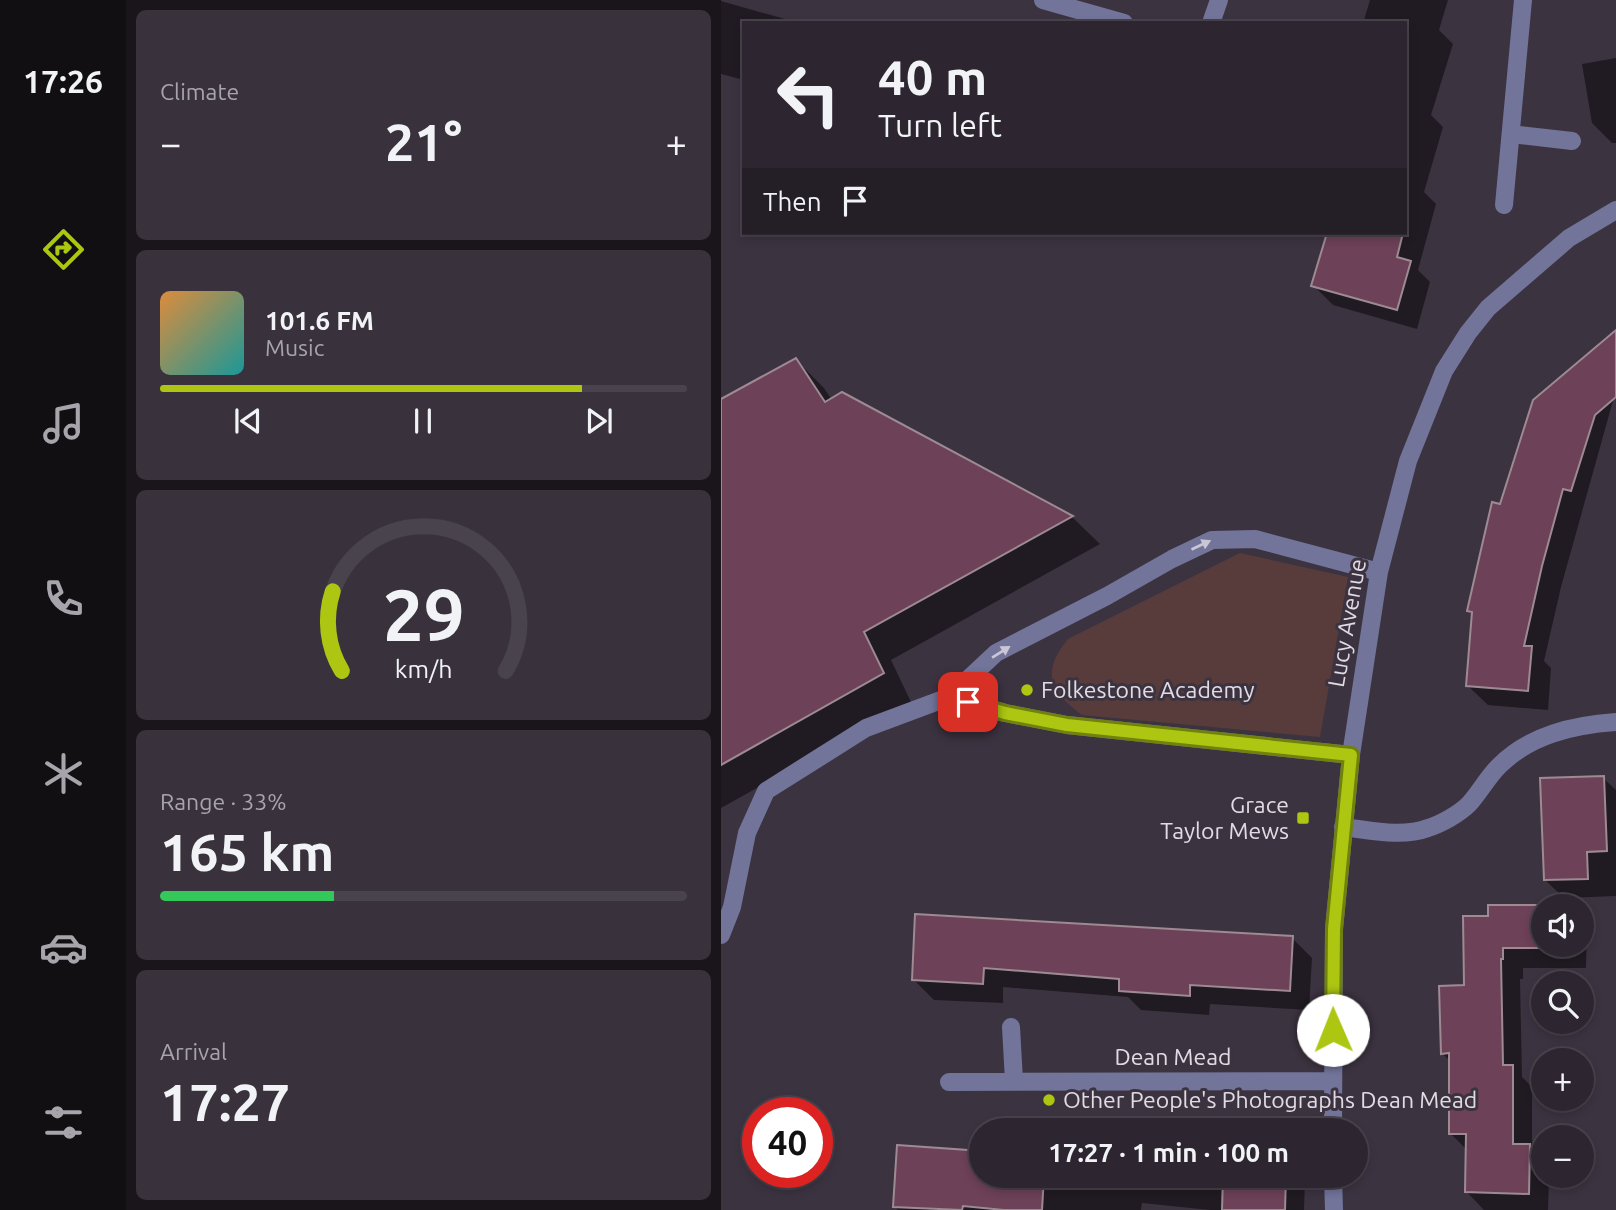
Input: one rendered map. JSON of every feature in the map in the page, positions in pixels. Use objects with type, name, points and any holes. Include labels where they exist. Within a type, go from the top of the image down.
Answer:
[{"type":"street","points":[[1043,0],[1117,21]]},
{"type":"street","points":[[1212,21],[1219,0]]},
{"type":"street","points":[[1504,205],[1523,0]]},
{"type":"street","points":[[1511,134],[1572,141]]},
{"type":"street","name":"Lucy Avenue","points":[[1333,1118],[1334,929],[1351,755],[1379,572],[1408,461],[1444,371],[1468,332],[1488,308],[1527,272],[1569,238],[1616,210]]},
{"type":"street","points":[[721,935],[732,907],[747,833],[766,790],[866,728],[949,697],[996,653],[1212,540],[1255,540],[1379,572]]},
{"type":"street","points":[[949,697],[1005,713],[1067,725],[1351,755]]},
{"type":"street","points":[[1343,827],[1403,834],[1427,829],[1469,805],[1482,785],[1518,749],[1544,736],[1572,727],[1609,722]]},
{"type":"street","points":[[1011,1027],[1014,1081]]},
{"type":"street","name":"Dean Mead","points":[[949,1082],[1333,1081]]},
{"type":"street","points":[[1333,1188],[1334,1210]]},
{"type":"shaded area","points":[[1240,553],[1348,577],[1320,737],[1082,715],[1062,698],[1052,680],[1052,671],[1059,651],[1068,639]]},
{"type":"building","points":[[1326,235],[1402,235],[1397,257],[1411,261],[1397,310],[1311,286]]},
{"type":"building","points":[[1616,330],[1616,397],[1595,415],[1571,491],[1563,489],[1542,566],[1524,646],[1532,646],[1528,691],[1466,686],[1472,612],[1467,611],[1492,502],[1500,504],[1533,400]]},
{"type":"building","points":[[796,358],[825,402],[842,392],[1073,516],[864,632],[884,673],[721,765],[721,399]]},
{"type":"building","points":[[1604,776],[1607,851],[1587,852],[1588,879],[1544,880],[1540,778]]},
{"type":"building","points":[[1488,905],[1531,905],[1531,948],[1503,948],[1501,959],[1503,1065],[1513,1065],[1513,1144],[1530,1144],[1529,1194],[1465,1192],[1466,1134],[1449,1134],[1449,1053],[1441,1054],[1439,986],[1464,985],[1463,916],[1488,916]]},
{"type":"building","points":[[915,914],[1293,936],[1290,991],[1190,985],[1190,996],[1119,991],[1119,979],[984,968],[983,984],[912,980]]},
{"type":"building","points":[[897,1145],[969,1150],[969,1188],[1043,1188],[1042,1210],[963,1206],[962,1210],[893,1207]]},
{"type":"building","points":[[1223,1188],[1286,1188],[1285,1210],[1222,1210]]},
{"type":"place","name":"Folkestone Academy","points":[[1027,690]]},
{"type":"place","name":"Grace Taylor Mews","points":[[1303,818]]},
{"type":"place","name":"Other People's Photographs Dean Mead","points":[[1049,1100]]},
{"type":"route","points":[[968,702],[1005,713],[1067,725],[1351,755],[1334,929],[1333,1030]]}]
